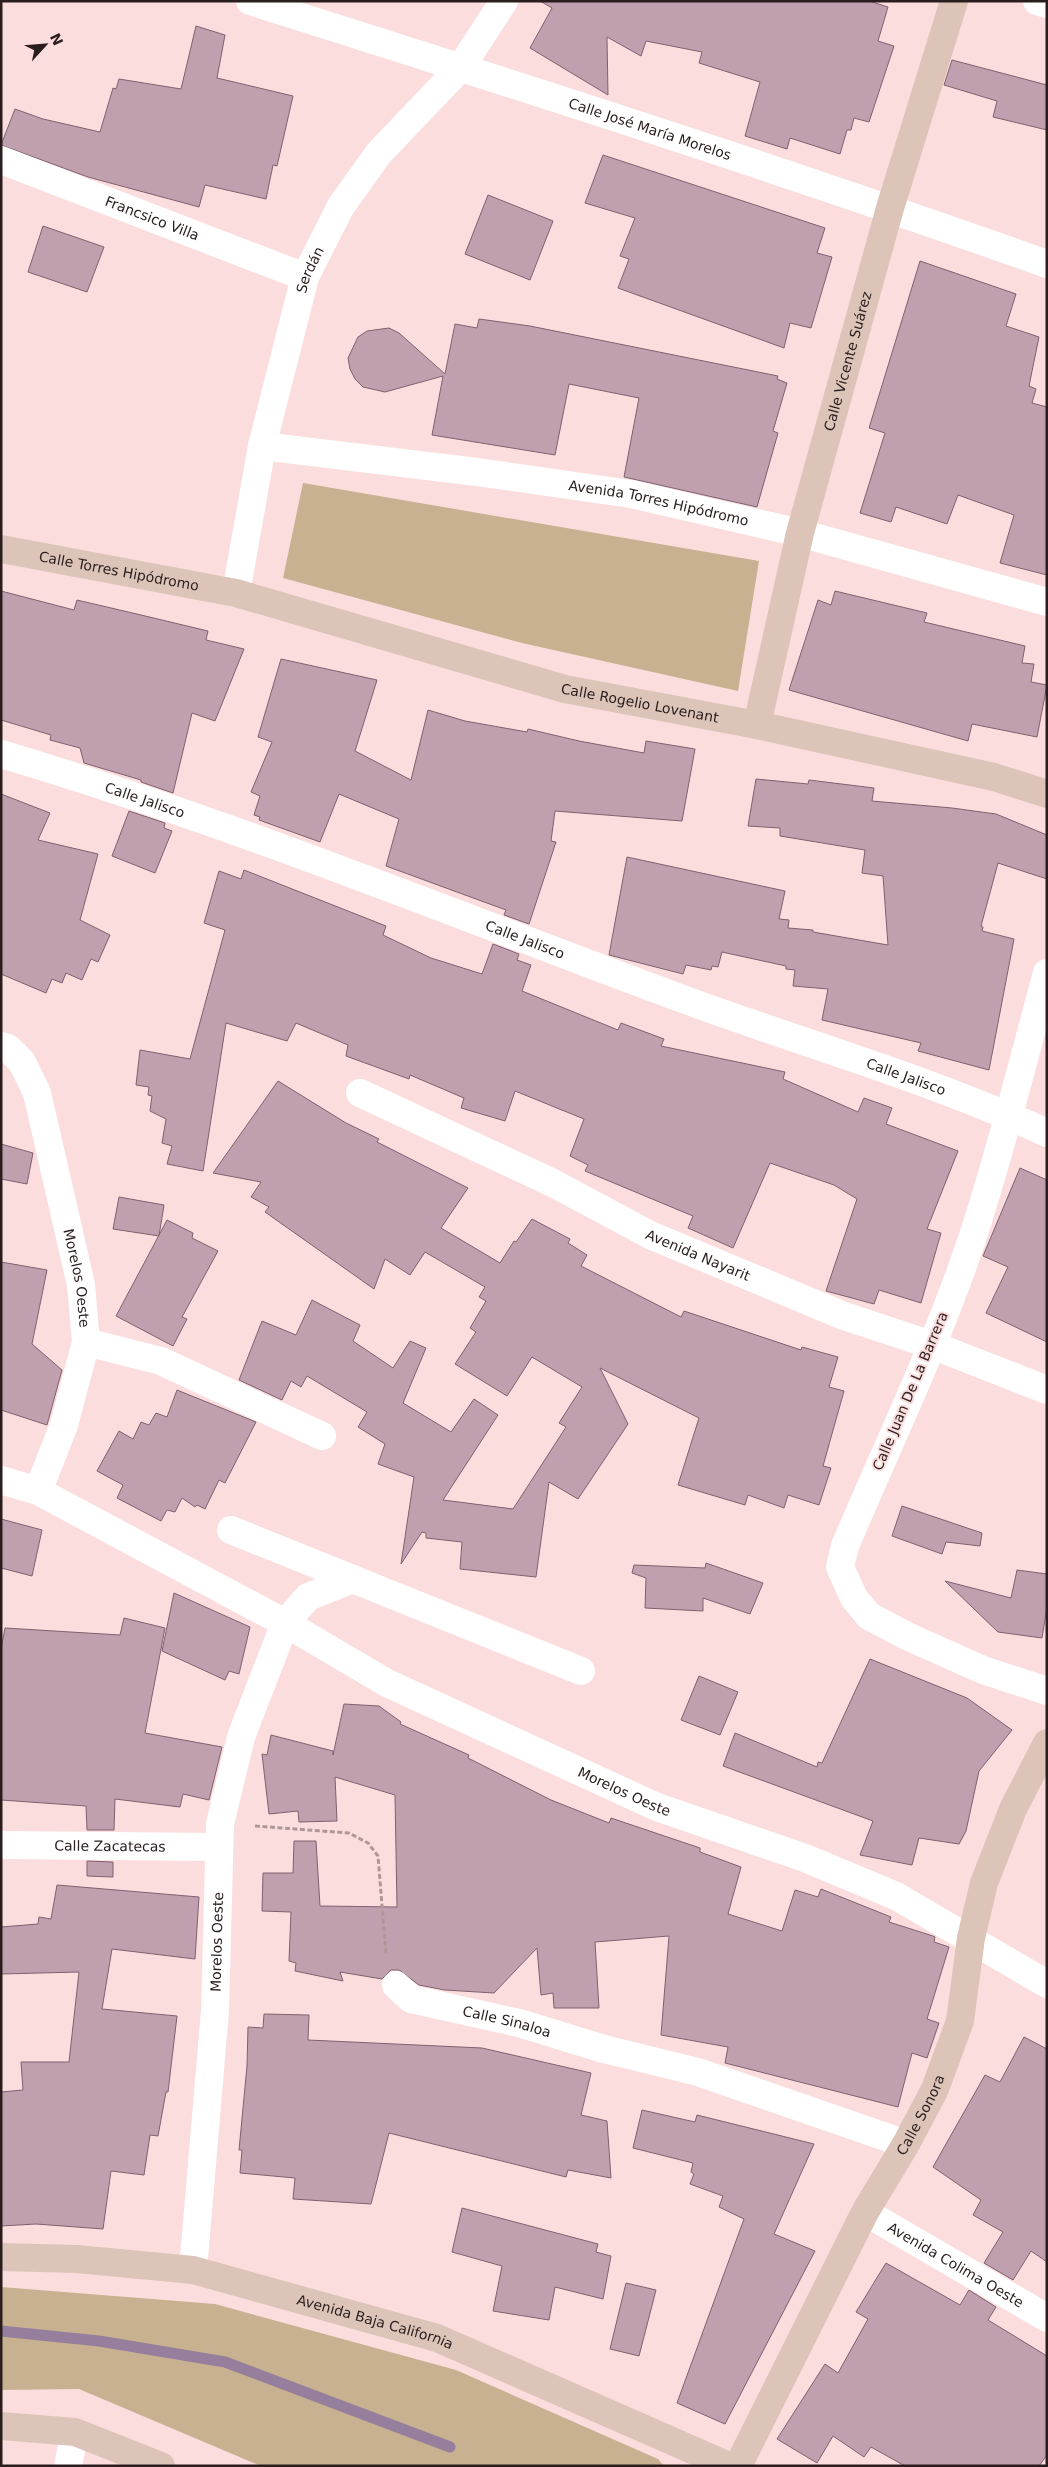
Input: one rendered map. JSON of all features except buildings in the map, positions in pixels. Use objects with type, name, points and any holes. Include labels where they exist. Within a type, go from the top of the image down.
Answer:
[{"type":"street","name":"Calle José María Morelos","points":[[250,1],[461,67],[890,208],[1047,264]]},
{"type":"street","name":"Serdán","points":[[236,593],[262,446],[305,277],[341,206],[379,153],[461,67],[504,1]]},
{"type":"street","name":"Calle Vicente Suárez","points":[[757,725],[800,533],[890,208],[954,1]]},
{"type":"street","points":[[1037,1],[1047,4]]},
{"type":"street","name":"Francsico Villa","points":[[1,160],[305,277]]},
{"type":"street","name":"Avenida Torres Hipódromo","points":[[262,446],[477,472],[631,494],[800,533],[1047,602]]},
{"type":"street","name":"Calle Torres Hipódromo","points":[[1,549],[236,593]]},
{"type":"street","name":"Calle Rogelio Lovenant","points":[[236,593],[565,689],[757,725],[994,777],[1047,794]]},
{"type":"street","name":"Calle Jalisco","points":[[1,754],[105,785],[326,863],[667,993],[1009,1115],[1047,1133]]},
{"type":"street","name":"Calle Juan De La Barrera","points":[[1047,973],[1009,1115],[972,1239],[932,1345],[845,1546],[840,1567],[854,1598],[869,1616],[909,1638],[983,1670],[1047,1691]]},
{"type":"street","name":"Morelos Oeste","points":[[1,1046],[8,1048],[22,1062],[37,1093],[81,1285],[86,1342],[64,1425],[38,1491]]},
{"type":"street","name":"Avenida Nayarit","points":[[360,1093],[554,1183],[650,1235],[844,1316],[932,1345],[1047,1390]]},
{"type":"street","points":[[86,1342],[161,1361],[322,1436]]},
{"type":"street","name":"Morelos Oeste","points":[[1,1480],[38,1491],[285,1623],[387,1683],[639,1799],[805,1858],[896,1896],[972,1938],[1047,1984]]},
{"type":"street","points":[[231,1530],[581,1671]]},
{"type":"street","points":[[285,1623],[308,1597],[353,1579]]},
{"type":"street","name":"Morelos Oeste","points":[[193,2270],[214,2028],[219,1835],[241,1737],[285,1623]]},
{"type":"street","name":"Calle Sonora","points":[[738,2466],[865,2212],[906,2144],[935,2089],[960,2022],[972,1938],[984,1882],[1013,1809],[1047,1743]]},
{"type":"street","name":"Calle Zacatecas","points":[[1,1846],[219,1835]]},
{"type":"street","name":"Calle Sinaloa","points":[[396,1985],[412,1999],[519,2023],[604,2048],[698,2072],[906,2144]]},
{"type":"street","name":"Avenida Colima Oeste","points":[[865,2212],[1047,2318]]},
{"type":"street","name":"Avenida Baja California","points":[[1,2257],[77,2259],[193,2270],[437,2338],[730,2466]]},
{"type":"street","points":[[1,2426],[76,2432],[161,2466]]},
{"type":"street","points":[[68,2466],[76,2432]]},
{"type":"path","points":[[219,1835],[349,1833],[368,1843],[378,1856],[388,1970],[396,1985]]},
{"type":"shaded area","points":[[303,483],[759,561],[738,691],[522,643],[283,578]]},
{"type":"shaded area","points":[[1,2287],[215,2304],[456,2370],[658,2459],[664,2466],[261,2466],[79,2389],[1,2390]]},
{"type":"waterway","points":[[1,2331],[99,2341],[225,2362],[450,2447]]}]
